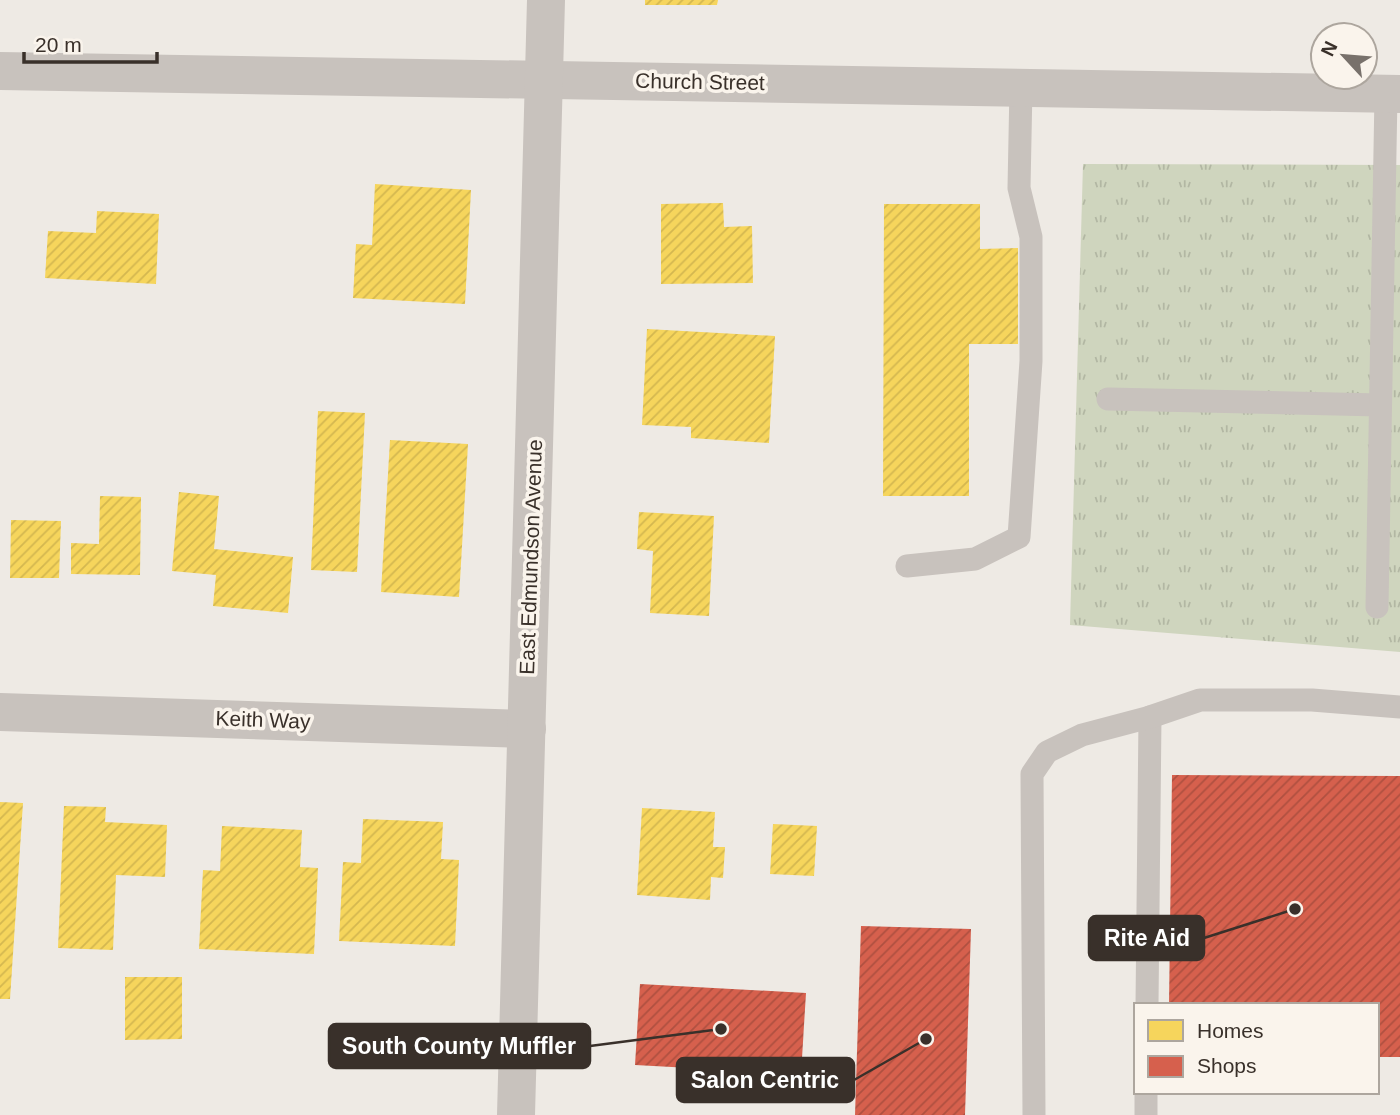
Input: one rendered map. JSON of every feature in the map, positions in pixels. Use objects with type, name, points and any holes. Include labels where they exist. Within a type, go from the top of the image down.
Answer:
[{"type":"street","name":"East Edmundson Avenue","points":[[516,1115],[546,0]]},
{"type":"street","name":"Church Street","points":[[0,71],[1393,94]]},
{"type":"street","name":"Keith Way","points":[[0,712],[527,729]]},
{"type":"lane","points":[[906,566],[975,559],[1019,537],[1031,361],[1031,237],[1018,188],[1021,87]]},
{"type":"lane","points":[[1377,607],[1380,405],[1393,94]]},
{"type":"lane","points":[[1108,399],[1380,405]]},
{"type":"lane","points":[[1034,1115],[1032,774],[1047,752],[1082,734],[1150,717],[1200,700],[1312,700],[1400,707]]},
{"type":"lane","points":[[1147,1003],[1150,717]]},
{"type":"lane","points":[[1146,1094],[1146,1115]]},
{"type":"green space","points":[[1083,164],[1400,165],[1400,652],[1070,625]]},
{"type":"building: Homes","points":[[645,0],[718,0],[717,5],[645,5]]},
{"type":"building: Homes","points":[[375,184],[471,190],[465,304],[353,298],[356,244],[372,245]]},
{"type":"building: Homes","points":[[723,203],[724,227],[752,226],[753,283],[661,284],[661,204]]},
{"type":"building: Homes","points":[[884,204],[980,204],[980,249],[1018,248],[1018,344],[969,344],[969,496],[883,496]]},
{"type":"building: Homes","points":[[97,211],[159,214],[156,284],[45,278],[48,231],[96,233]]},
{"type":"building: Homes","points":[[647,329],[775,336],[769,443],[691,438],[691,427],[642,425]]},
{"type":"building: Homes","points":[[318,411],[365,413],[357,572],[311,570]]},
{"type":"building: Homes","points":[[390,440],[468,444],[459,597],[381,592]]},
{"type":"building: Homes","points":[[179,492],[219,496],[214,549],[293,557],[288,613],[213,606],[216,575],[172,571]]},
{"type":"building: Homes","points":[[100,496],[141,497],[140,575],[71,574],[71,543],[99,544]]},
{"type":"building: Homes","points":[[639,512],[714,516],[709,616],[650,613],[653,551],[637,549]]},
{"type":"building: Homes","points":[[11,520],[61,521],[59,578],[10,578]]},
{"type":"building: Homes","points":[[0,802],[23,803],[10,999],[0,999]]},
{"type":"building: Homes","points":[[64,806],[106,807],[105,822],[167,825],[165,877],[116,875],[113,950],[58,948]]},
{"type":"building: Homes","points":[[642,808],[715,812],[713,847],[725,847],[723,878],[711,877],[710,900],[637,895]]},
{"type":"building: Homes","points":[[363,819],[443,822],[441,859],[459,860],[455,946],[339,941],[343,862],[361,863]]},
{"type":"building: Homes","points":[[773,824],[817,826],[814,876],[770,874]]},
{"type":"building: Homes","points":[[222,826],[302,830],[300,867],[318,868],[314,954],[199,949],[203,870],[220,871]]},
{"type":"building: Homes","points":[[125,977],[182,977],[182,1039],[125,1040]]},
{"type":"building: Shops","points":[[1172,775],[1400,776],[1400,1057],[1379,1057],[1379,1003],[1169,1003]]},
{"type":"building: Shops","points":[[861,926],[971,929],[965,1115],[855,1115]]},
{"type":"building: Shops","points":[[640,984],[806,993],[801,1074],[635,1065]]},
{"type":"place","name":"Rite Aid","points":[[1295,909]]},
{"type":"place","name":"South County Muffler","points":[[721,1029]]},
{"type":"place","name":"Salon Centric","points":[[926,1039]]}]
